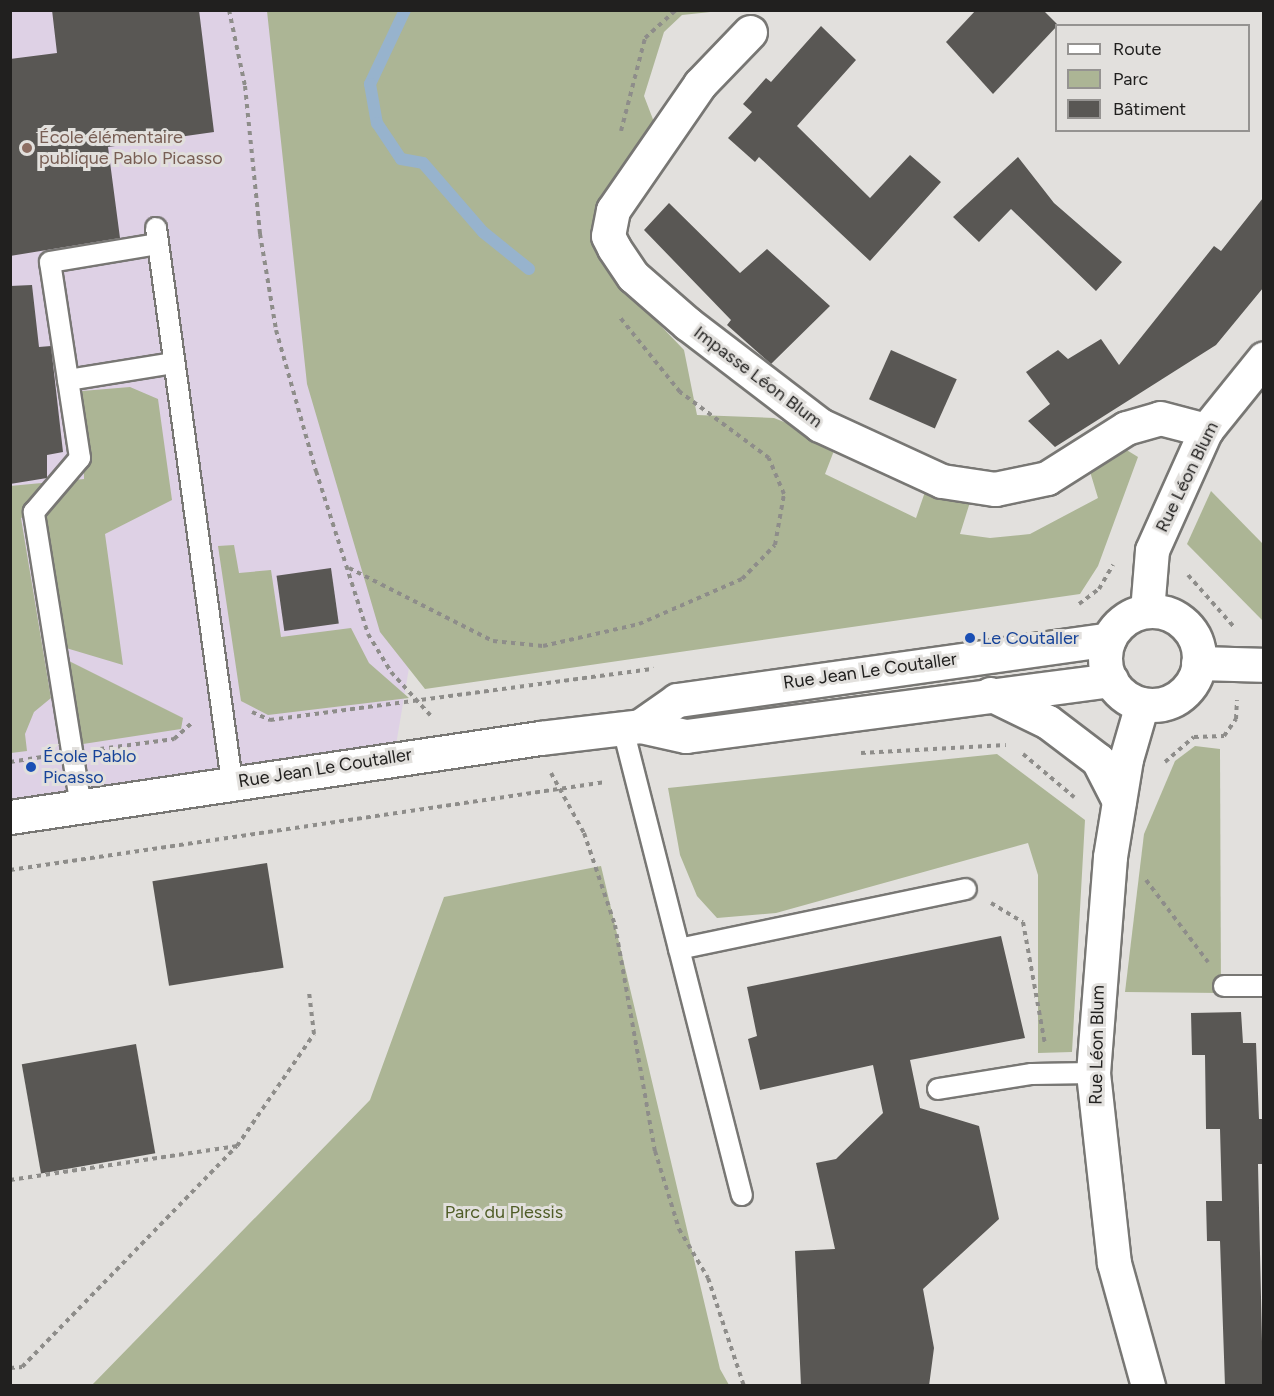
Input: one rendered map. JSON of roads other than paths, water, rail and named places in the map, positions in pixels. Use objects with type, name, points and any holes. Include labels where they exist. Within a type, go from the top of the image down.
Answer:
[{"type":"street","name":"Impasse Léon Blum","points":[[750,32],[700,84],[613,210],[608,236],[633,276],[820,425],[942,482],[995,489],[1047,478],[1126,428],[1160,418],[1206,430]]},
{"type":"street","name":"Rue Léon Blum","points":[[1147,611],[1152,550],[1206,430],[1263,358]]},
{"type":"street","points":[[1147,611],[1185,624],[1198,649],[1198,663],[1194,678],[1173,700],[1142,704],[1111,680],[1106,666],[1109,639],[1125,620],[1147,611]]},
{"type":"street","name":"Rue Jean Le Coutaller","points":[[631,728],[677,700],[1109,639]]},
{"type":"street","points":[[1198,663],[1263,665]]},
{"type":"street","name":"Rue Jean Le Coutaller","points":[[10,817],[232,782],[540,738],[631,728],[686,736],[990,694],[1111,680]]},
{"type":"street","points":[[990,694],[1048,722],[1098,760],[1119,801]]},
{"type":"street","name":"Rue Léon Blum","points":[[1142,704],[1119,801],[1110,856],[1093,1073],[1114,1263],[1148,1386]]},
{"type":"lane","points":[[81,807],[34,512],[80,458],[50,262],[157,236],[232,782]]},
{"type":"lane","points":[[68,380],[174,363]]},
{"type":"lane","points":[[631,728],[679,949],[742,1195]]},
{"type":"lane","points":[[679,949],[966,889]]},
{"type":"lane","points":[[1224,986],[1263,986]]},
{"type":"lane","points":[[938,1089],[1050,1074],[1093,1073]]},
{"type":"waterway","points":[[405,10],[370,84],[377,123],[401,159],[423,163],[483,232],[529,269]]},
{"type":"place","name":"École élémentaire publique Pablo Picasso","points":[[27,148]]},
{"type":"place","name":"Le Coutaller","points":[[970,638]]},
{"type":"place","name":"École Pablo Picasso","points":[[31,767]]},
{"type":"park label","name":"Parc du Plessis","points":[[504,1212]]}]
